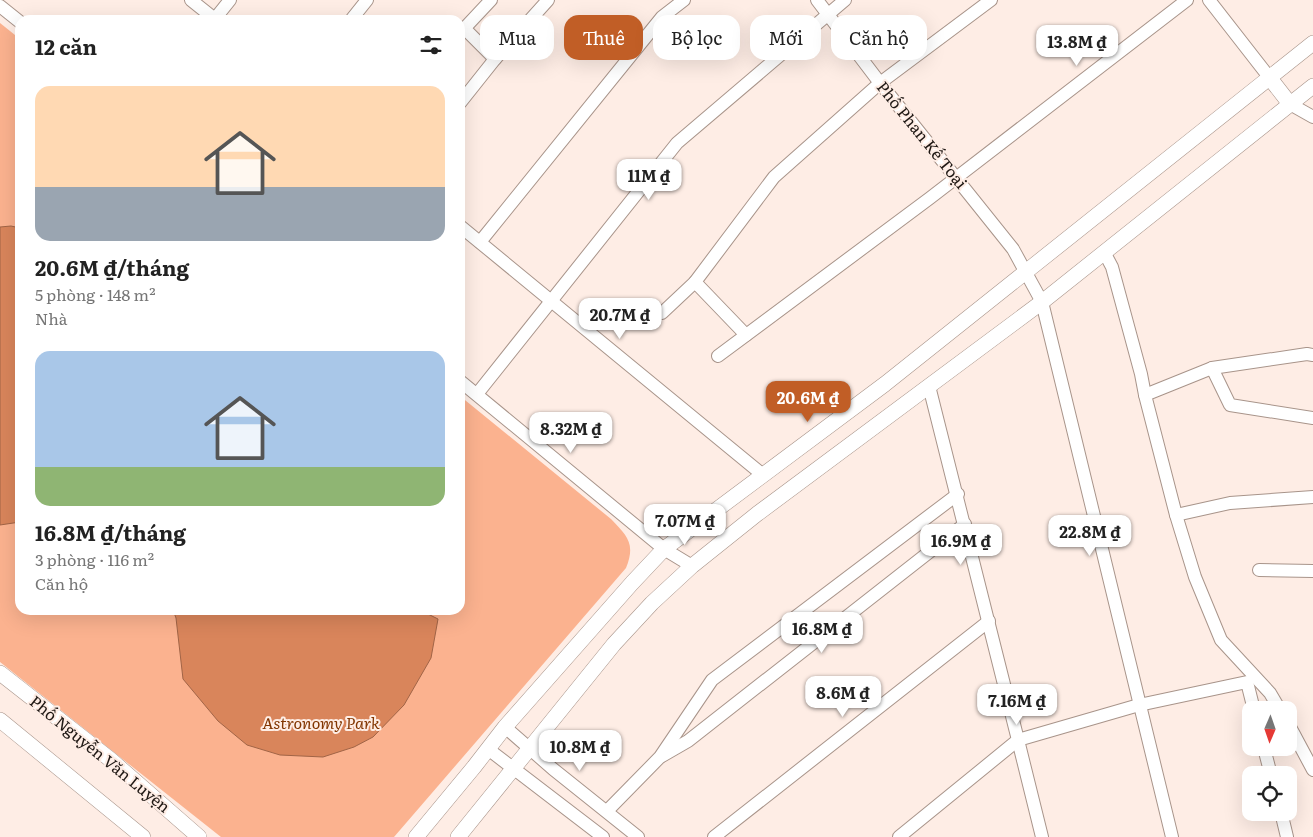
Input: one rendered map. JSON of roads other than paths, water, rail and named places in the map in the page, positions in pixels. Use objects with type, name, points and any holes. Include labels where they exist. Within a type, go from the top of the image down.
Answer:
[{"type":"main road","points":[[416,837],[506,727],[664,549],[885,384],[1313,43]]},
{"type":"main road","points":[[1269,77],[1290,104]]},
{"type":"main road","points":[[458,837],[614,644],[692,566],[752,518],[1042,302],[1313,86]]},
{"type":"main road","name":"Phố Nguyễn Văn Luyện","points":[[0,673],[111,760],[199,837]]},
{"type":"main road","points":[[0,720],[143,837]]},
{"type":"street","points":[[191,0],[209,15]]},
{"type":"street","points":[[219,15],[230,0]]},
{"type":"street","points":[[355,15],[367,0]]},
{"type":"street","points":[[465,28],[491,0]]},
{"type":"street","points":[[535,15],[548,0]]},
{"type":"street","points":[[480,242],[662,17],[684,0]]},
{"type":"street","name":"Phố Phan Kế Toại","points":[[817,0],[880,83],[1013,248],[1042,302],[1172,837]]},
{"type":"street","points":[[477,394],[677,143],[845,0]]},
{"type":"street","points":[[662,313],[695,282],[774,176],[880,83],[991,0]]},
{"type":"street","points":[[718,356],[957,177],[1187,0]]},
{"type":"street","points":[[1209,0],[1269,77]]},
{"type":"street","points":[[0,6],[15,18]]},
{"type":"street","points":[[465,34],[480,47]]},
{"type":"street","points":[[465,96],[495,60]]},
{"type":"street","points":[[1290,104],[1313,117]]},
{"type":"street","points":[[465,230],[763,475]]},
{"type":"street","points":[[1104,252],[1114,275],[1176,516],[1195,577],[1221,640],[1270,693],[1275,701]]},
{"type":"street","points":[[695,282],[746,335]]},
{"type":"street","points":[[1144,395],[1212,368],[1306,354],[1313,355]]},
{"type":"street","points":[[1212,368],[1230,405],[1313,418]]},
{"type":"street","points":[[465,385],[664,549],[692,566]]},
{"type":"street","points":[[929,386],[958,494],[1042,837]]},
{"type":"street","points":[[607,811],[660,757],[712,680],[958,494]]},
{"type":"street","points":[[1176,516],[1230,503],[1313,497]]},
{"type":"street","points":[[660,757],[688,741],[965,524]]},
{"type":"street","points":[[1260,570],[1313,571]]},
{"type":"street","points":[[714,837],[989,620]]},
{"type":"street","points":[[899,837],[1018,740],[1139,705],[1247,682],[1252,701]]},
{"type":"street","points":[[506,727],[638,837]]},
{"type":"street","points":[[1298,742],[1313,770]]},
{"type":"street","points":[[488,749],[514,768],[588,832],[604,837]]},
{"type":"street","points":[[1283,821],[1287,837]]},
{"type":"park label","name":"Astronomy Park","points":[[321,723]]}]
